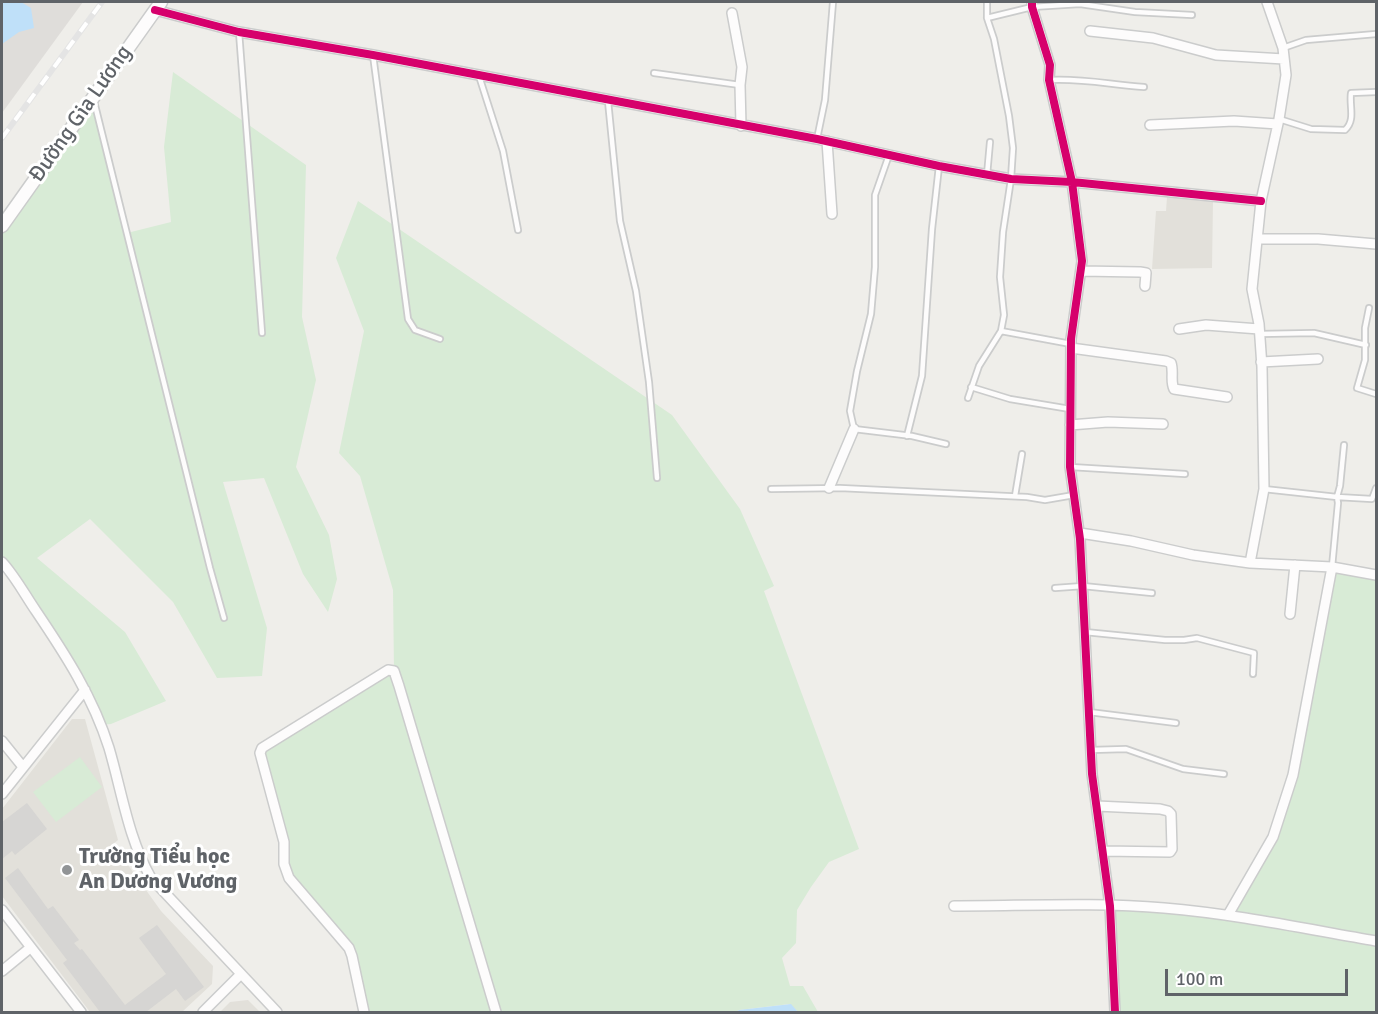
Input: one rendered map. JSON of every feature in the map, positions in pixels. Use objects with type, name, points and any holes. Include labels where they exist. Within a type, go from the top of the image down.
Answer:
[{"type":"street","points":[[1250,563],[1264,489],[1261,362],[1259,331],[1252,289],[1261,201],[1279,121],[1286,75],[1283,48],[1267,2]]},
{"type":"street","points":[[1032,4],[1050,65],[1050,80],[1072,182],[1082,261],[1071,346],[1070,467],[1080,533],[1091,750],[1110,906],[1115,1012]]},
{"type":"street","points":[[158,5],[239,32],[817,139],[987,175],[1261,201]]},
{"type":"street","name":"Đường Gia Lương","points":[[2,226],[158,5]]},
{"type":"street","points":[[732,13],[742,68],[741,126]]},
{"type":"street","points":[[1090,32],[1153,38],[1216,55],[1284,59]]},
{"type":"street","points":[[1150,125],[1279,121]]},
{"type":"street","points":[[827,141],[832,214]]},
{"type":"street","points":[[1257,239],[1318,239],[1377,244]]},
{"type":"street","points":[[1081,271],[1146,273],[1145,286]]},
{"type":"street","points":[[1179,328],[1206,326],[1259,331]]},
{"type":"street","points":[[1071,346],[1166,361],[1171,363],[1174,372],[1172,384],[1174,389],[1227,397]]},
{"type":"street","points":[[1261,362],[1318,359]]},
{"type":"street","points":[[1070,424],[1108,422],[1163,424]]},
{"type":"street","points":[[829,488],[854,429]]},
{"type":"street","points":[[1080,533],[1131,541],[1193,555],[1250,563],[1332,567],[1376,573]]},
{"type":"street","points":[[2,562],[71,664],[94,706],[108,746],[132,838],[151,878],[277,1012]]},
{"type":"street","points":[[1290,614],[1295,565]]},
{"type":"street","points":[[1228,915],[1273,837],[1293,775],[1332,567]]},
{"type":"street","points":[[364,1012],[349,948],[289,878],[285,870],[284,842],[260,753],[262,748],[388,670],[394,671],[399,686],[496,1012]]},
{"type":"street","points":[[2,794],[85,690]]},
{"type":"street","points":[[2,741],[23,767]]},
{"type":"street","points":[[1097,806],[1160,809],[1171,814],[1172,849],[1170,852],[1103,850]]},
{"type":"street","points":[[954,906],[1163,908],[1228,915],[1377,941]]},
{"type":"street","points":[[2,910],[81,1012]]},
{"type":"street","points":[[2,971],[30,948]]},
{"type":"street","points":[[203,1012],[240,975]]},
{"type":"lane","points":[[817,139],[825,100],[833,2]]},
{"type":"lane","points":[[968,398],[979,366],[1001,331],[1004,315],[1000,278],[1003,232],[1011,179],[1012,148],[1009,116],[994,39],[987,18],[987,2]]},
{"type":"lane","points":[[987,18],[1032,4],[1106,4],[1135,12],[1192,15]]},
{"type":"lane","points":[[239,32],[262,333]]},
{"type":"lane","points":[[1283,48],[1306,40],[1377,34]]},
{"type":"lane","points":[[373,55],[408,319],[415,330],[440,339]]},
{"type":"lane","points":[[654,73],[740,85]]},
{"type":"lane","points":[[479,76],[503,151],[518,230]]},
{"type":"lane","points":[[1050,80],[1076,78],[1113,85],[1144,87]]},
{"type":"lane","points":[[1279,121],[1311,129],[1345,130],[1349,128],[1352,117],[1351,93],[1377,92]]},
{"type":"lane","points":[[93,95],[224,618]]},
{"type":"lane","points":[[608,101],[620,221],[636,291],[649,382],[657,478]]},
{"type":"lane","points":[[987,175],[990,142]]},
{"type":"lane","points":[[889,155],[875,195],[874,279],[871,314],[850,411],[854,429],[912,436],[946,444]]},
{"type":"lane","points":[[907,436],[922,375],[939,166]]},
{"type":"lane","points":[[1369,308],[1365,328],[1365,360],[1357,388],[1377,394]]},
{"type":"lane","points":[[1001,331],[1071,346]]},
{"type":"lane","points":[[1259,331],[1314,333],[1366,345]]},
{"type":"lane","points":[[971,387],[1010,399],[1070,409]]},
{"type":"lane","points":[[1332,567],[1337,497],[1344,445]]},
{"type":"lane","points":[[1015,496],[1022,454]]},
{"type":"lane","points":[[1070,467],[1185,474]]},
{"type":"lane","points":[[771,489],[829,488],[1015,496],[1044,500],[1074,495]]},
{"type":"lane","points":[[1264,489],[1372,499],[1377,488]]},
{"type":"lane","points":[[1055,588],[1083,586],[1152,592]]},
{"type":"lane","points":[[1085,632],[1165,640],[1197,638],[1254,653],[1253,674]]},
{"type":"lane","points":[[1089,712],[1176,723]]},
{"type":"lane","points":[[1091,750],[1126,748],[1183,769],[1224,774]]},
{"type":"shaded area","points":[[2,2],[83,2],[2,113]]},
{"type":"shaded area","points":[[1167,197],[1213,201],[1212,268],[1152,269],[1156,211],[1166,211]]},
{"type":"shaded area","name":"Trường Tiểu học An Dương Vương","points":[[72,719],[85,719],[118,840],[113,844],[161,911],[213,966],[212,984],[182,1012],[90,1012],[2,896],[2,809]]},
{"type":"shaded area","points":[[248,1000],[260,1012],[220,1012],[230,1002]]},
{"type":"green space","points":[[173,72],[306,165],[302,317],[316,380],[296,467],[329,535],[337,579],[328,612],[303,574],[264,478],[223,482],[267,628],[262,676],[217,678],[173,602],[90,519],[37,558],[125,632],[166,701],[111,724],[101,725],[85,690],[2,562],[2,226],[93,95],[127,233],[171,222],[164,147]]},
{"type":"green space","points":[[358,201],[672,415],[740,509],[774,586],[764,591],[859,849],[829,862],[811,887],[797,910],[796,943],[782,958],[790,986],[803,986],[818,1012],[798,1012],[790,1004],[736,1012],[363,1012],[349,948],[285,870],[284,842],[260,753],[394,671],[393,590],[360,476],[339,453],[364,331],[336,258]]},
{"type":"green space","points":[[1332,567],[1376,576],[1376,1012],[1115,1012],[1110,906],[1228,915],[1273,837],[1293,775]]},
{"type":"green space","points":[[80,757],[102,787],[56,822],[33,792]]},
{"type":"water","points":[[2,2],[21,2],[31,8],[34,28],[19,32],[2,44]]},
{"type":"water","points":[[791,1004],[798,1012],[736,1012],[739,1010]]},
{"type":"building","points":[[27,803],[47,829],[15,855],[12,851],[2,859],[2,822]]},
{"type":"building","points":[[18,868],[48,909],[53,906],[79,940],[74,943],[80,950],[82,949],[125,1005],[166,974],[139,938],[157,925],[204,987],[185,1001],[176,989],[146,1012],[100,1012],[63,963],[67,960],[5,878]]},
{"type":"railway","points":[[2,138],[102,2]]},
{"type":"cycle path","points":[[1032,2],[1050,65],[1049,80],[1072,182],[1082,261],[1071,339],[1070,467],[1080,539],[1092,774],[1110,906],[1115,1012]]},
{"type":"cycle path","points":[[155,10],[239,32],[817,139],[939,166],[1011,179],[1072,182],[1261,201]]},
{"type":"place","name":"Trường Tiểu học An Dương Vương","points":[[67,870]]}]
